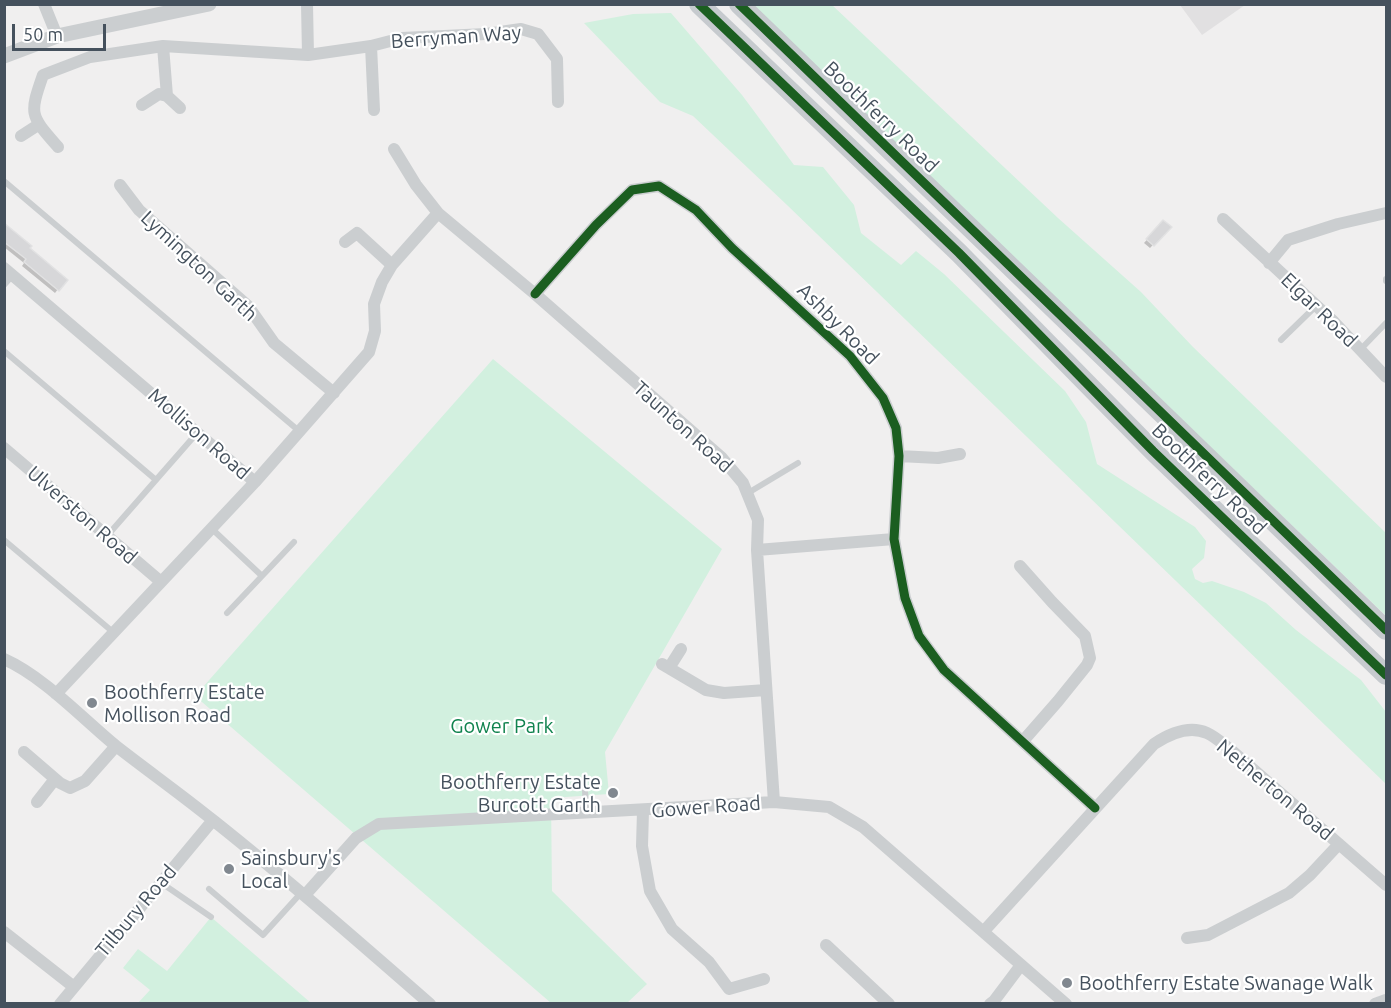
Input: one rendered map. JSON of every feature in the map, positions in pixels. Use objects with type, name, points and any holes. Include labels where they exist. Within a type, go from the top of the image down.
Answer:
[{"type":"main road","name":"Boothferry Road","points":[[739,4],[968,243],[1153,451],[1386,675]]},
{"type":"main road","name":"Boothferry Road","points":[[710,8],[968,243],[1176,428],[1383,627]]},
{"type":"main road","points":[[1153,451],[1176,428]]},
{"type":"main road","points":[[1358,647],[1383,627]]},
{"type":"street","points":[[44,4],[57,36]]},
{"type":"street","points":[[4,56],[57,36],[184,6],[209,4]]},
{"type":"street","points":[[307,4],[308,55]]},
{"type":"street","name":"Berryman Way","points":[[38,124],[32,105],[43,75],[90,57],[163,46],[308,55],[371,46],[402,38],[486,34],[521,29],[538,34],[557,59],[558,102]]},
{"type":"street","points":[[163,46],[167,96]]},
{"type":"street","name":"Berryman Way","points":[[371,46],[374,110]]},
{"type":"street","points":[[142,105],[159,94],[167,96],[180,108]]},
{"type":"street","points":[[21,136],[38,124],[58,147]]},
{"type":"street","name":"Taunton Road","points":[[393,149],[416,185],[438,213],[721,457],[743,483],[758,520],[757,550],[774,802]]},
{"type":"street","name":"Lymington Garth","points":[[120,185],[139,210],[248,306],[274,343],[334,393]]},
{"type":"street","name":"Ashby Road","points":[[534,294],[596,225],[632,190],[659,186],[696,210],[732,248],[850,356],[883,398],[896,428],[898,456],[894,539],[905,598],[919,636],[944,670],[1095,808]]},
{"type":"street","points":[[255,482],[369,352],[375,332],[374,304],[382,282],[392,265],[438,213]]},
{"type":"street","points":[[1269,263],[1288,240],[1338,224],[1386,213]]},
{"type":"street","name":"Elgar Road","points":[[1223,219],[1316,306],[1386,377]]},
{"type":"street","points":[[345,242],[357,233],[392,265]]},
{"type":"street","name":"Mollison Road","points":[[7,276],[255,482],[210,527],[56,694]]},
{"type":"street","name":"Ulverston Road","points":[[4,448],[160,581]]},
{"type":"street","points":[[898,456],[938,458],[960,454]]},
{"type":"street","points":[[757,550],[894,539]]},
{"type":"street","points":[[1020,566],[1085,636],[1090,658],[1058,701],[1023,741]]},
{"type":"street","points":[[681,649],[666,666],[706,690],[724,693],[766,690]]},
{"type":"street","points":[[4,659],[16,664],[56,694],[116,746],[213,820],[430,1004]]},
{"type":"street","name":"Netherton Road","points":[[984,932],[1154,744],[1167,735],[1181,731],[1195,730],[1208,733],[1231,750],[1386,885]]},
{"type":"street","points":[[24,752],[55,779],[70,788],[85,781],[116,746]]},
{"type":"street","points":[[37,802],[55,779]]},
{"type":"street","name":"Gower Road","points":[[303,894],[356,838],[379,824],[774,802],[829,807],[863,827],[1066,1004]]},
{"type":"street","points":[[643,811],[642,846],[650,891],[672,929],[709,962],[729,989],[764,979]]},
{"type":"street","name":"Tilbury Road","points":[[60,1004],[159,882],[213,820]]},
{"type":"street","points":[[1187,938],[1208,935],[1289,893],[1310,875],[1339,844]]},
{"type":"street","points":[[4,932],[74,987]]},
{"type":"street","points":[[826,945],[889,1004]]},
{"type":"street","points":[[990,1004],[1021,965]]},
{"type":"lane","points":[[4,181],[300,431]]},
{"type":"lane","points":[[1281,340],[1316,306]]},
{"type":"lane","points":[[1360,350],[1386,323]]},
{"type":"lane","points":[[4,351],[156,480]]},
{"type":"lane","points":[[107,536],[198,433]]},
{"type":"lane","points":[[747,493],[798,463]]},
{"type":"lane","points":[[210,527],[262,576]]},
{"type":"lane","points":[[4,540],[113,632]]},
{"type":"lane","points":[[227,613],[294,542]]},
{"type":"lane","points":[[580,781],[585,790],[586,813]]},
{"type":"lane","points":[[159,882],[211,917]]},
{"type":"lane","points":[[209,889],[263,935],[303,894]]},
{"type":"shaded area","points":[[1180,5],[1245,5],[1202,35]]},
{"type":"green space","points":[[752,5],[832,5],[1058,218],[1141,292],[1193,347],[1386,533],[1386,616]]},
{"type":"green space","points":[[671,13],[742,95],[794,165],[823,167],[854,205],[861,233],[901,265],[916,251],[944,274],[1065,391],[1086,422],[1097,464],[1195,527],[1206,541],[1204,558],[1192,569],[1195,579],[1203,583],[1212,581],[1244,592],[1266,603],[1296,630],[1361,680],[1386,712],[1386,784],[787,205],[693,116],[660,102],[584,23],[633,14]]},
{"type":"green space","name":"Gower Park","points":[[493,359],[722,549],[605,752],[609,794],[551,798],[552,891],[647,984],[627,1003],[551,1003],[195,696]]},
{"type":"green space","points":[[211,917],[311,1003],[138,1003],[150,990],[123,968],[138,949],[167,971]]},
{"type":"building","points":[[1163,220],[1172,227],[1154,246],[1146,239]]},
{"type":"building","points":[[4,223],[68,280],[59,291],[24,262],[26,259],[4,242]]},
{"type":"cycle path","points":[[699,4],[959,253],[1153,451],[1386,675]]},
{"type":"cycle path","points":[[739,4],[1386,630]]},
{"type":"cycle path","points":[[535,294],[596,225],[632,190],[659,186],[696,210],[732,248],[850,356],[883,398],[896,428],[899,456],[894,539],[905,598],[919,636],[944,670],[1095,808]]},
{"type":"place","name":"Boothferry Estate Mollison Road","points":[[92,703]]},
{"type":"place","name":"Boothferry Estate Burcott Garth","points":[[613,793]]},
{"type":"place","name":"Sainsbury's Local","points":[[229,869]]},
{"type":"place","name":"Boothferry Estate Swanage Walk","points":[[1067,983]]}]
